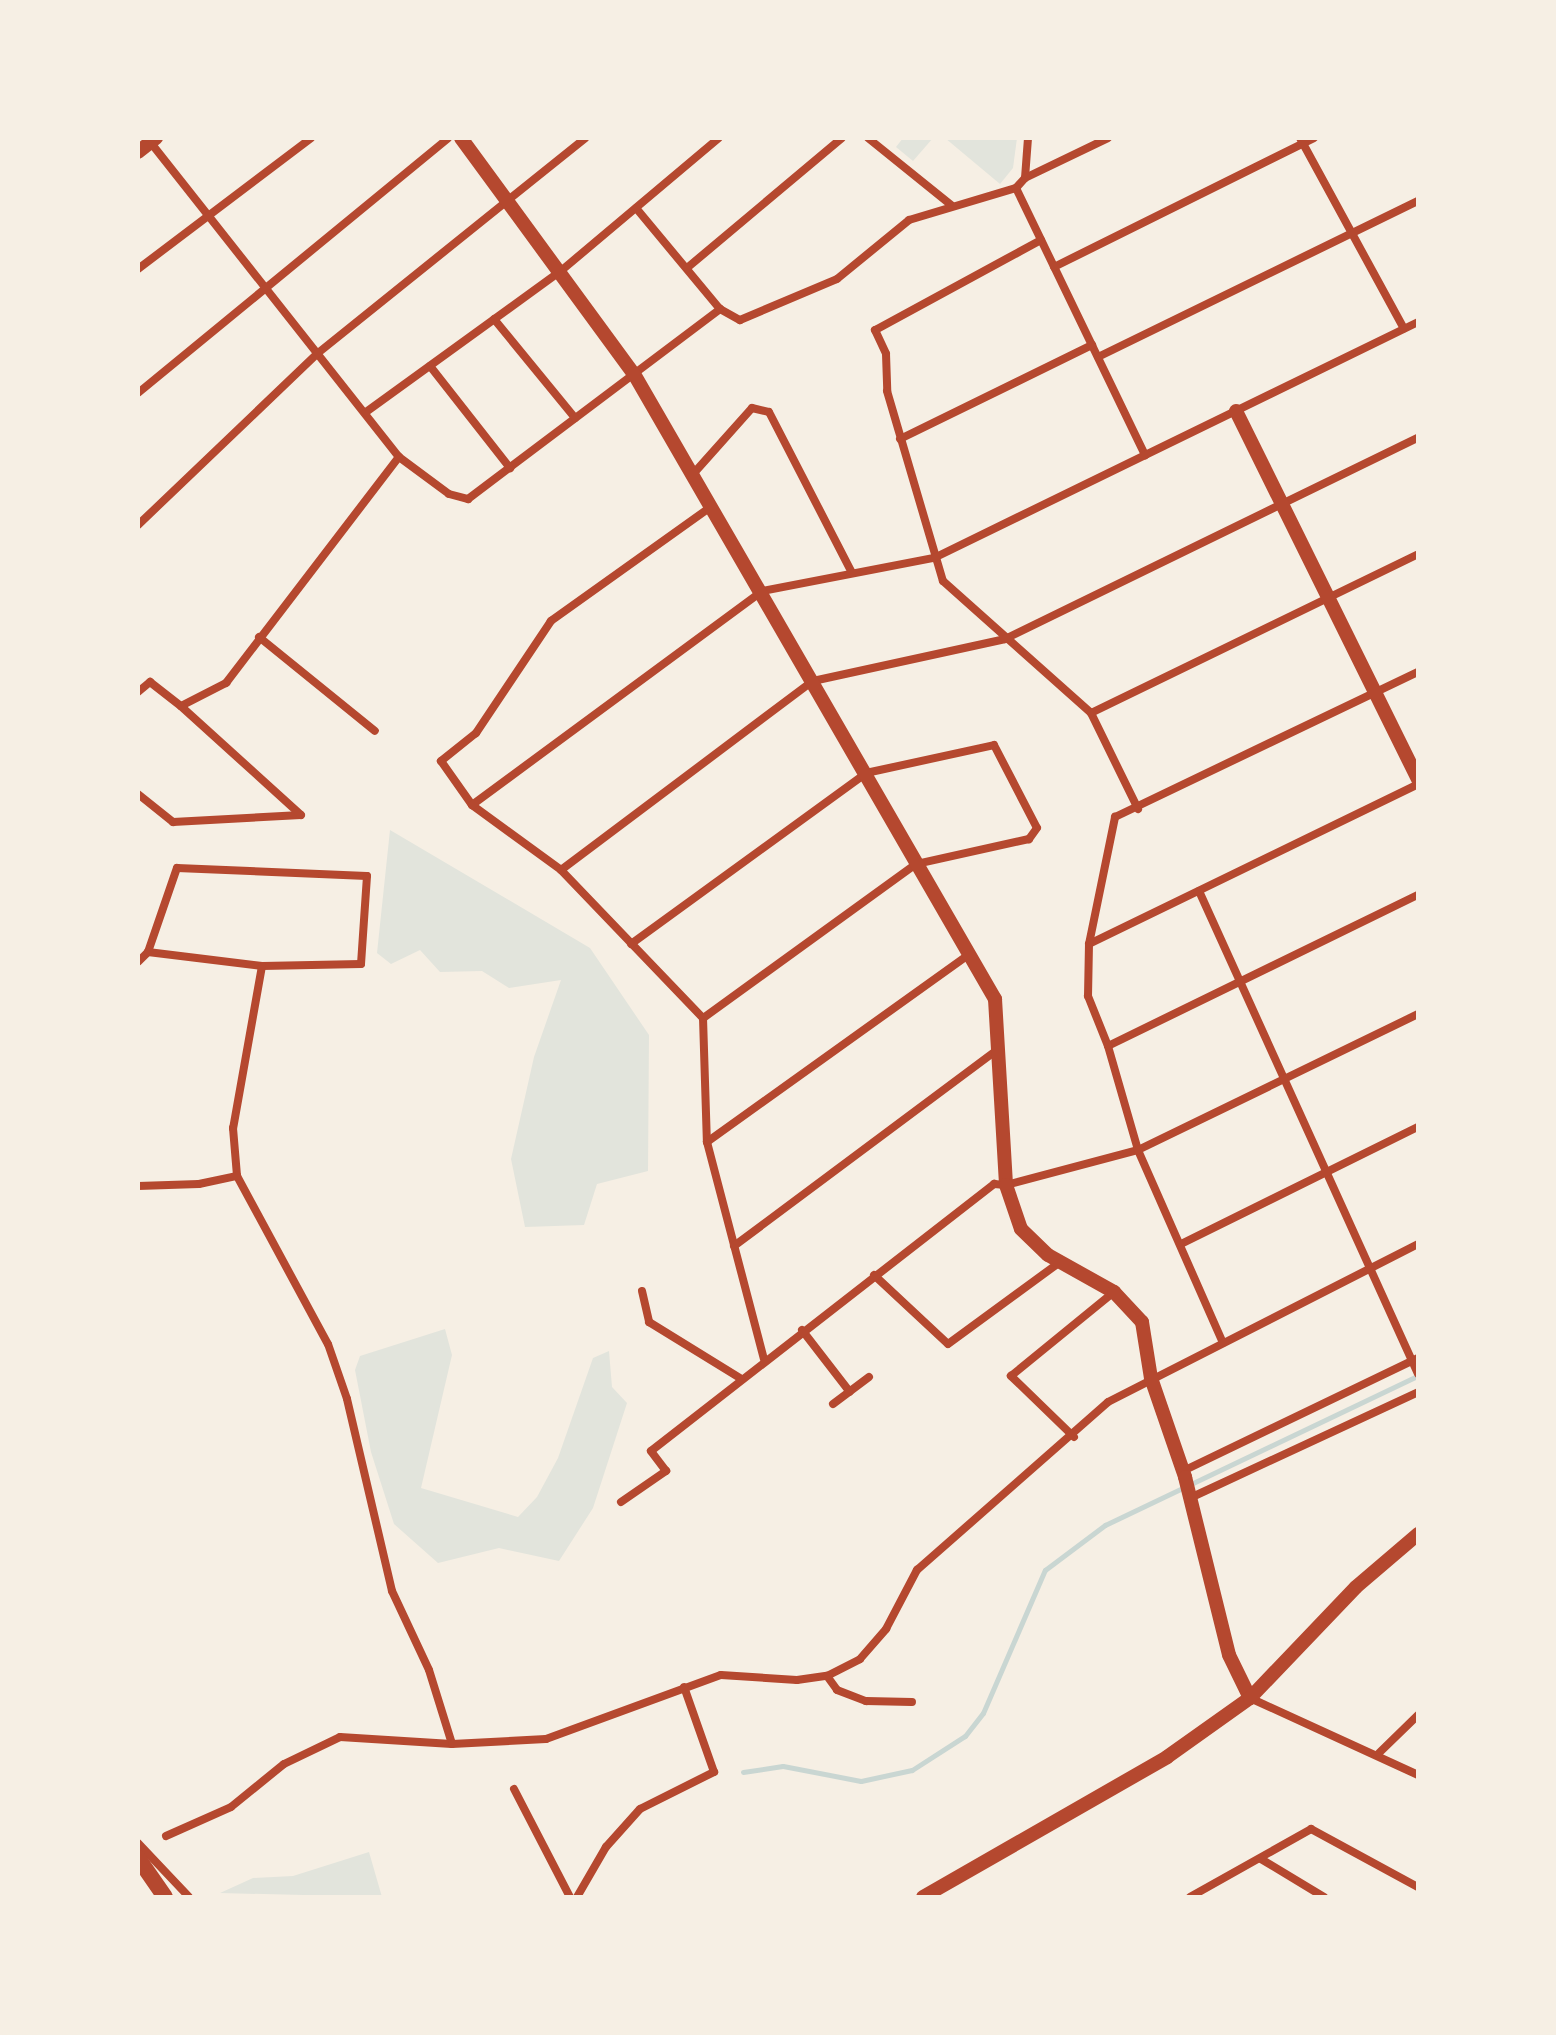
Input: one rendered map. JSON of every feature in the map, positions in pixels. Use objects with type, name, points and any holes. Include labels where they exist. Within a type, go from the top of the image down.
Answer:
[{"type":"main road","points":[[138,1858],[165,1897]]},
{"type":"street","points":[[138,269],[311,138]]},
{"type":"street","points":[[138,393],[448,138]]},
{"type":"street","points":[[461,138],[562,270],[634,374],[714,505],[995,999],[1002,1046],[1006,1185],[1021,1229],[1060,1262],[1114,1292],[1142,1322],[1151,1378],[1183,1471],[1229,1655],[1250,1698],[1379,1753],[1418,1775]]},
{"type":"street","points":[[140,520],[318,353],[585,138]]},
{"type":"street","points":[[366,412],[562,270],[719,138]]},
{"type":"street","points":[[687,268],[842,138]]},
{"type":"street","points":[[868,138],[951,205]]},
{"type":"street","points":[[1025,178],[1028,138]]},
{"type":"street","points":[[636,208],[720,309],[740,320],[837,279],[909,220],[1016,188],[1025,178],[1108,138]]},
{"type":"street","points":[[1054,267],[1302,141],[1314,138]]},
{"type":"street","points":[[138,152],[152,140],[399,457],[449,494],[468,499],[720,309]]},
{"type":"street","points":[[1302,141],[1404,329]]},
{"type":"street","points":[[1016,188],[1145,455]]},
{"type":"street","points":[[1098,357],[1418,201]]},
{"type":"street","points":[[1041,240],[875,330],[886,354],[887,391],[900,439],[943,581],[1091,713],[1138,809]]},
{"type":"street","points":[[494,319],[575,418]]},
{"type":"street","points":[[472,805],[762,591],[934,558],[1418,322]]},
{"type":"street","points":[[900,439],[1092,345]]},
{"type":"street","points":[[430,366],[510,468]]},
{"type":"street","points":[[694,473],[752,408],[769,412],[852,573]]},
{"type":"street","points":[[1089,944],[1418,782],[1236,411]]},
{"type":"street","points":[[561,870],[813,681],[1005,639],[1418,438]]},
{"type":"street","points":[[181,706],[226,683],[399,457]]},
{"type":"street","points":[[714,505],[551,621],[476,733],[441,761],[472,805],[561,870],[703,1018],[707,1142],[764,1359]]},
{"type":"street","points":[[1091,713],[1418,554]]},
{"type":"street","points":[[259,637],[375,731]]},
{"type":"street","points":[[1223,1343],[1138,1150],[1108,1046],[1088,996],[1089,944],[1115,817],[1138,809],[1418,672]]},
{"type":"street","points":[[138,692],[150,682],[181,706],[301,815],[173,822],[138,794]]},
{"type":"street","points":[[631,944],[866,773],[994,745],[1037,828],[1029,839],[916,864],[703,1018]]},
{"type":"street","points":[[138,962],[148,952],[177,868],[367,876],[361,964],[262,966],[148,952]]},
{"type":"street","points":[[1199,891],[1415,1360],[1418,1374]]},
{"type":"street","points":[[1108,1046],[1418,895]]},
{"type":"street","points":[[707,1142],[971,954]]},
{"type":"street","points":[[262,966],[233,1128],[237,1176],[328,1344],[347,1399],[392,1591],[429,1670],[452,1744]]},
{"type":"street","points":[[621,1502],[666,1471],[651,1451],[764,1359],[994,1184],[1006,1185],[1138,1150],[1418,1014]]},
{"type":"street","points":[[734,1246],[1002,1046]]},
{"type":"street","points":[[1181,1244],[1418,1127]]},
{"type":"street","points":[[138,1186],[199,1184],[237,1176]]},
{"type":"street","points":[[166,1836],[231,1807],[284,1764],[325,1742],[350,1737],[452,1744],[546,1739],[721,1675],[797,1680],[827,1676],[860,1659],[886,1629],[917,1570],[1074,1437],[1108,1402],[1418,1244]]},
{"type":"street","points":[[874,1275],[948,1344],[1060,1262]]},
{"type":"street","points":[[642,1291],[649,1322],[740,1378]]},
{"type":"street","points":[[1074,1437],[1011,1376],[1114,1292]]},
{"type":"street","points":[[802,1330],[850,1392]]},
{"type":"street","points":[[1183,1471],[1415,1360]]},
{"type":"street","points":[[833,1404],[869,1377]]},
{"type":"street","points":[[1190,1498],[1418,1392]]},
{"type":"street","points":[[923,1897],[944,1892],[1167,1757],[1250,1698],[1356,1587],[1418,1534]]},
{"type":"street","points":[[827,1676],[837,1690],[866,1701],[912,1702]]},
{"type":"street","points":[[577,1897],[606,1847],[640,1809],[714,1772],[684,1687]]},
{"type":"street","points":[[1379,1753],[1418,1715]]},
{"type":"street","points":[[514,1789],[570,1897]]},
{"type":"street","points":[[1190,1897],[1311,1829],[1418,1887]]},
{"type":"street","points":[[138,1843],[189,1897]]},
{"type":"street","points":[[1261,1859],[1324,1897]]},
{"type":"shaded area","points":[[903,138],[933,138],[913,161],[896,147]]},
{"type":"shaded area","points":[[945,138],[1017,138],[1013,168],[1000,184]]},
{"type":"shaded area","points":[[390,830],[590,948],[649,1035],[648,1171],[597,1184],[584,1225],[525,1227],[511,1159],[534,1057],[561,980],[509,988],[482,971],[440,972],[420,950],[391,964],[377,953]]},
{"type":"shaded area","points":[[445,1329],[452,1355],[421,1488],[518,1517],[537,1497],[558,1458],[593,1358],[609,1351],[612,1387],[627,1403],[593,1508],[559,1561],[499,1548],[438,1563],[394,1524],[371,1452],[355,1370],[360,1356]]},
{"type":"shaded area","points":[[369,1852],[382,1897],[220,1893],[253,1878],[293,1876]]},
{"type":"waterway","points":[[743,1772],[783,1766],[861,1781],[912,1770],[965,1736],[983,1713],[1045,1570],[1105,1525],[1418,1376]]}]
